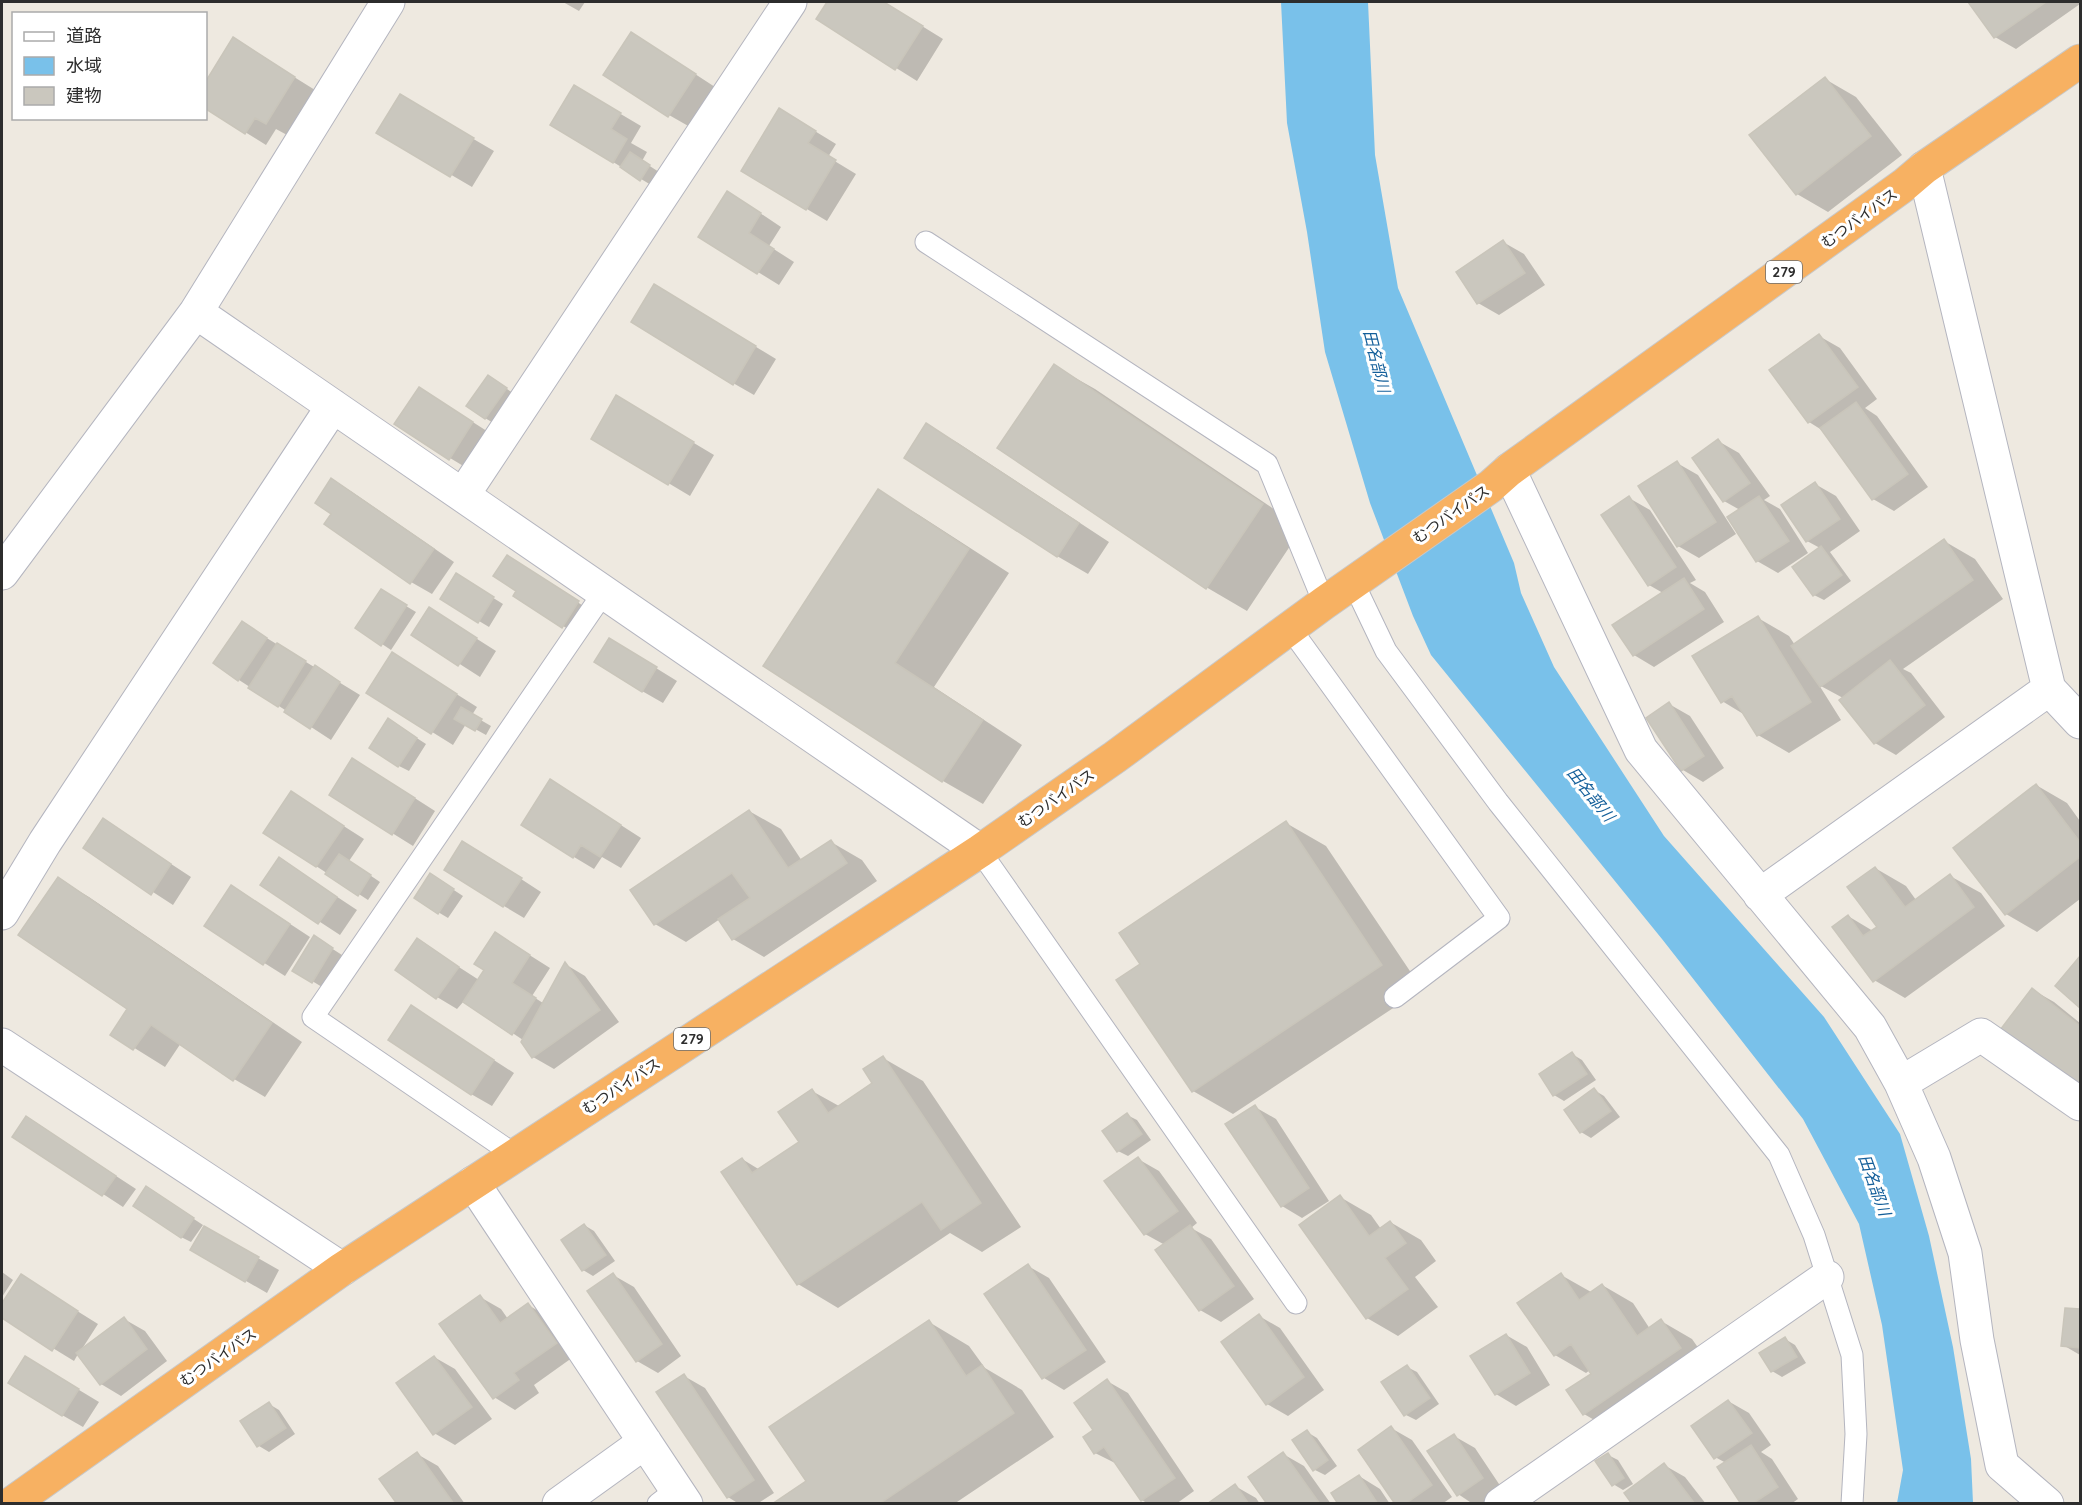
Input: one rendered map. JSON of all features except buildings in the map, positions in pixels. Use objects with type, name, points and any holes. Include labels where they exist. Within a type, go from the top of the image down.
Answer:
[{"type":"highway","name":"むつバイパス","points":[[11,1503],[342,1269],[980,851],[1115,757],[1324,603],[1904,185],[1924,168],[2080,61]]},
{"type":"street","points":[[2,573],[196,312],[388,2]]},
{"type":"street","points":[[463,495],[790,2]]},
{"type":"street","points":[[1924,168],[2049,689],[2080,722]]},
{"type":"street","points":[[196,312],[980,851]]},
{"type":"street","points":[[2,913],[45,842],[333,406]]},
{"type":"street","points":[[1500,478],[1641,750],[1870,1027],[1901,1083],[1934,1158],[1965,1253],[1977,1340],[2002,1465],[2047,1503]]},
{"type":"street","points":[[1760,895],[2049,689]]},
{"type":"street","points":[[1901,1083],[1981,1035],[2080,1104]]},
{"type":"street","points":[[2,1045],[342,1269]]},
{"type":"street","points":[[473,1183],[645,1442],[673,1499]]},
{"type":"street","points":[[1501,1503],[1827,1277]]},
{"type":"street","points":[[559,1503],[645,1442]]},
{"type":"lane","points":[[926,242],[1267,464],[1324,603]]},
{"type":"lane","points":[[1362,576],[1386,651],[1498,802],[1779,1155],[1814,1235],[1852,1355],[1856,1434],[1852,1503]]},
{"type":"lane","points":[[515,1155],[313,1017],[604,592]]},
{"type":"lane","points":[[1290,628],[1499,918],[1395,998]]},
{"type":"lane","points":[[980,851],[1296,1303]]},
{"type":"water","name":"田名部川","points":[[1281,2],[1368,2],[1375,155],[1398,288],[1514,563],[1521,593],[1554,667],[1664,836],[1824,1017],[1900,1134],[1929,1236],[1953,1347],[1971,1459],[1973,1503],[1897,1503],[1903,1470],[1882,1325],[1859,1224],[1803,1119],[1662,939],[1431,655],[1413,616],[1370,503],[1325,352],[1307,232],[1287,123]]}]
